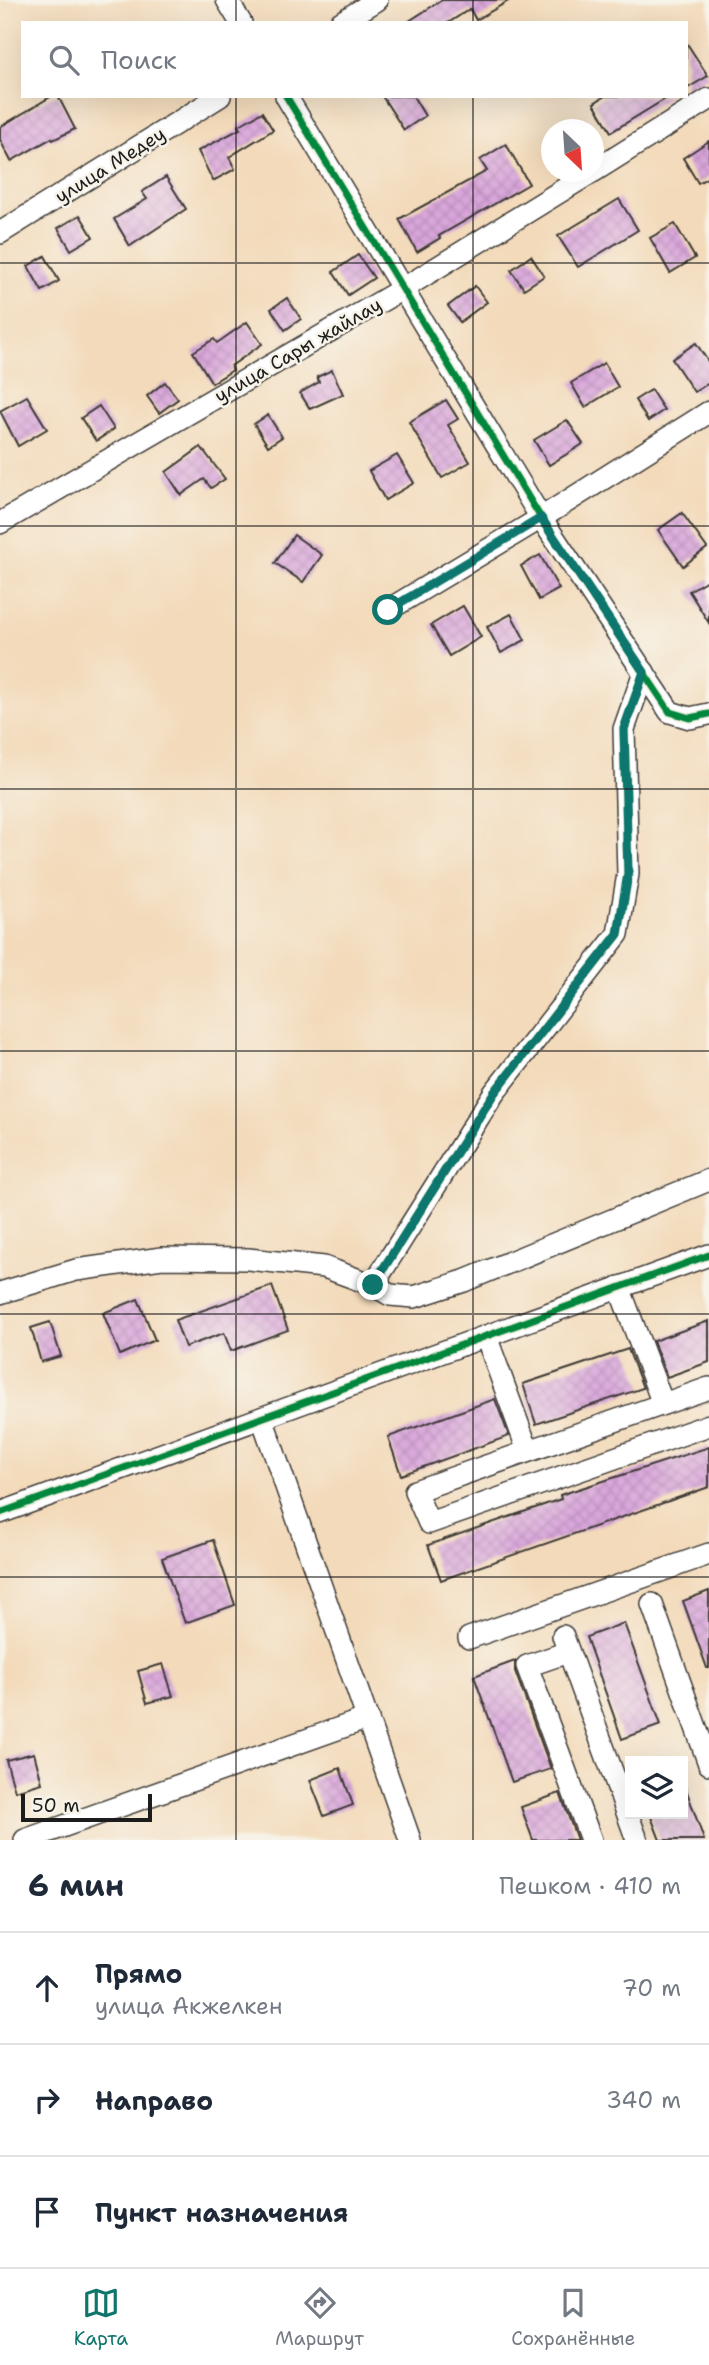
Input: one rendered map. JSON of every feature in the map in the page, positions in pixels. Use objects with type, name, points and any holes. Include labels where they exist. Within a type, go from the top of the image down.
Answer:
[{"type":"street","points":[[227,0],[240,21]]},
{"type":"street","points":[[343,21],[377,0]]},
{"type":"street","name":"улица Медеу","points":[[0,233],[217,98]]},
{"type":"street","points":[[287,98],[541,518],[670,712],[699,716]]},
{"type":"street","name":"улица Сары жайлау","points":[[604,164],[709,99]]},
{"type":"street","name":"улица Сары жайлау","points":[[0,523],[404,288],[575,182]]},
{"type":"street","points":[[388,610],[709,412]]},
{"type":"street","points":[[373,1285],[494,1093],[618,934],[628,874],[624,729],[644,672]]},
{"type":"street","points":[[0,1293],[76,1270],[162,1258],[248,1259],[324,1266],[373,1285],[390,1295],[414,1297],[464,1281],[709,1180]]},
{"type":"street","points":[[0,1513],[709,1255]]},
{"type":"street","points":[[619,1287],[663,1404]]},
{"type":"street","points":[[486,1336],[528,1451]]},
{"type":"street","points":[[709,1388],[415,1491],[429,1523],[709,1425]]},
{"type":"street","points":[[262,1418],[410,1840]]},
{"type":"street","points":[[469,1638],[709,1554]]},
{"type":"street","points":[[652,1604],[709,1764]]},
{"type":"street","points":[[591,1840],[527,1666],[566,1644],[637,1840]]},
{"type":"street","points":[[25,1840],[368,1718]]},
{"type":"building","points":[[442,0],[510,0],[476,20],[470,9],[451,21],[409,21]]},
{"type":"building","points":[[688,45],[708,76],[688,88]]},
{"type":"building","points":[[49,98],[59,98],[75,129],[53,140],[52,138],[11,161],[0,140],[0,127]]},
{"type":"building","points":[[383,98],[414,98],[425,116],[404,130]]},
{"type":"building","points":[[602,98],[667,98],[611,132],[594,103]]},
{"type":"building","points":[[262,112],[273,130],[229,157],[235,169],[213,181],[198,151],[240,129],[238,126]]},
{"type":"building","points":[[709,141],[709,177],[698,183],[683,158]]},
{"type":"building","points":[[506,144],[529,184],[439,236],[440,238],[417,252],[399,219],[487,171],[480,160]]},
{"type":"building","points":[[166,177],[186,209],[130,246],[114,219],[147,199],[142,192]]},
{"type":"building","points":[[619,199],[638,230],[578,267],[558,236]]},
{"type":"building","points":[[80,215],[93,237],[71,250],[58,228]]},
{"type":"building","points":[[675,224],[695,258],[670,273],[650,238]]},
{"type":"building","points":[[358,255],[374,278],[348,295],[333,272]]},
{"type":"building","points":[[45,256],[59,281],[42,291],[28,266]]},
{"type":"building","points":[[531,256],[544,276],[524,289],[511,270]]},
{"type":"building","points":[[475,286],[487,302],[460,322],[448,306]]},
{"type":"building","points":[[287,298],[301,319],[285,330],[271,309]]},
{"type":"building","points":[[247,322],[262,344],[231,366],[233,370],[212,383],[193,352],[214,339],[217,343]]},
{"type":"building","points":[[696,343],[709,363],[709,383],[694,392],[672,359]]},
{"type":"building","points":[[604,363],[618,387],[585,407],[571,383]]},
{"type":"building","points":[[332,370],[343,394],[310,409],[300,393],[319,382],[317,377]]},
{"type":"building","points":[[165,382],[178,399],[159,413],[147,396]]},
{"type":"building","points":[[651,390],[664,410],[648,421],[635,400]]},
{"type":"building","points":[[27,396],[47,429],[18,446],[0,411]]},
{"type":"building","points":[[446,400],[458,419],[448,425],[470,462],[442,478],[409,422]]},
{"type":"building","points":[[99,406],[114,429],[96,441],[81,418]]},
{"type":"building","points":[[268,415],[282,437],[268,446],[254,424]]},
{"type":"building","points":[[567,420],[583,444],[549,465],[534,440]]},
{"type":"building","points":[[201,447],[225,479],[211,488],[204,479],[181,495],[166,472]]},
{"type":"building","points":[[397,455],[414,483],[385,500],[369,471]]},
{"type":"building","points":[[682,513],[707,548],[683,566],[658,530]]},
{"type":"building","points":[[294,535],[322,555],[303,582],[275,563]]},
{"type":"building","points":[[540,555],[559,589],[539,600],[521,566]]},
{"type":"building","points":[[709,579],[709,623],[689,591]]},
{"type":"building","points":[[463,606],[481,637],[449,656],[431,625]]},
{"type":"building","points":[[511,614],[525,640],[501,653],[487,627]]},
{"type":"building","points":[[272,1286],[288,1330],[231,1351],[224,1333],[185,1347],[175,1320]]},
{"type":"building","points":[[138,1299],[155,1340],[120,1355],[103,1313]]},
{"type":"building","points":[[709,1321],[709,1362],[667,1377],[653,1341]]},
{"type":"building","points":[[50,1322],[61,1356],[41,1362],[31,1328]]},
{"type":"building","points":[[628,1349],[643,1388],[536,1424],[523,1384]]},
{"type":"building","points":[[495,1399],[509,1436],[401,1475],[388,1437]]},
{"type":"building","points":[[709,1447],[709,1487],[441,1580],[428,1545],[561,1499],[560,1495]]},
{"type":"building","points":[[213,1540],[235,1605],[185,1623],[162,1558]]},
{"type":"building","points":[[709,1591],[709,1668],[707,1668],[683,1601]]},
{"type":"building","points":[[624,1623],[661,1725],[622,1739],[586,1637]]},
{"type":"building","points":[[515,1661],[515,1671],[551,1769],[512,1782],[474,1676]]},
{"type":"building","points":[[163,1664],[173,1696],[147,1703],[138,1671]]},
{"type":"building","points":[[34,1753],[42,1783],[15,1791],[6,1760]]},
{"type":"building","points":[[340,1768],[353,1805],[324,1816],[310,1780]]},
{"type":"building","points":[[560,1793],[577,1840],[533,1840],[521,1807]]},
{"type":"building","points":[[688,1795],[704,1840],[660,1840],[652,1819],[688,1819]]},
{"type":"cycle path","points":[[287,98],[541,518],[670,712],[690,718],[709,714]]},
{"type":"cycle path","points":[[373,1285],[494,1093],[618,934],[628,874],[624,729],[644,672]]},
{"type":"cycle path","points":[[0,1513],[709,1255]]},
{"type":"route","points":[[373,1285],[494,1093],[618,934],[628,874],[624,729],[644,672],[541,518],[388,610]]}]
